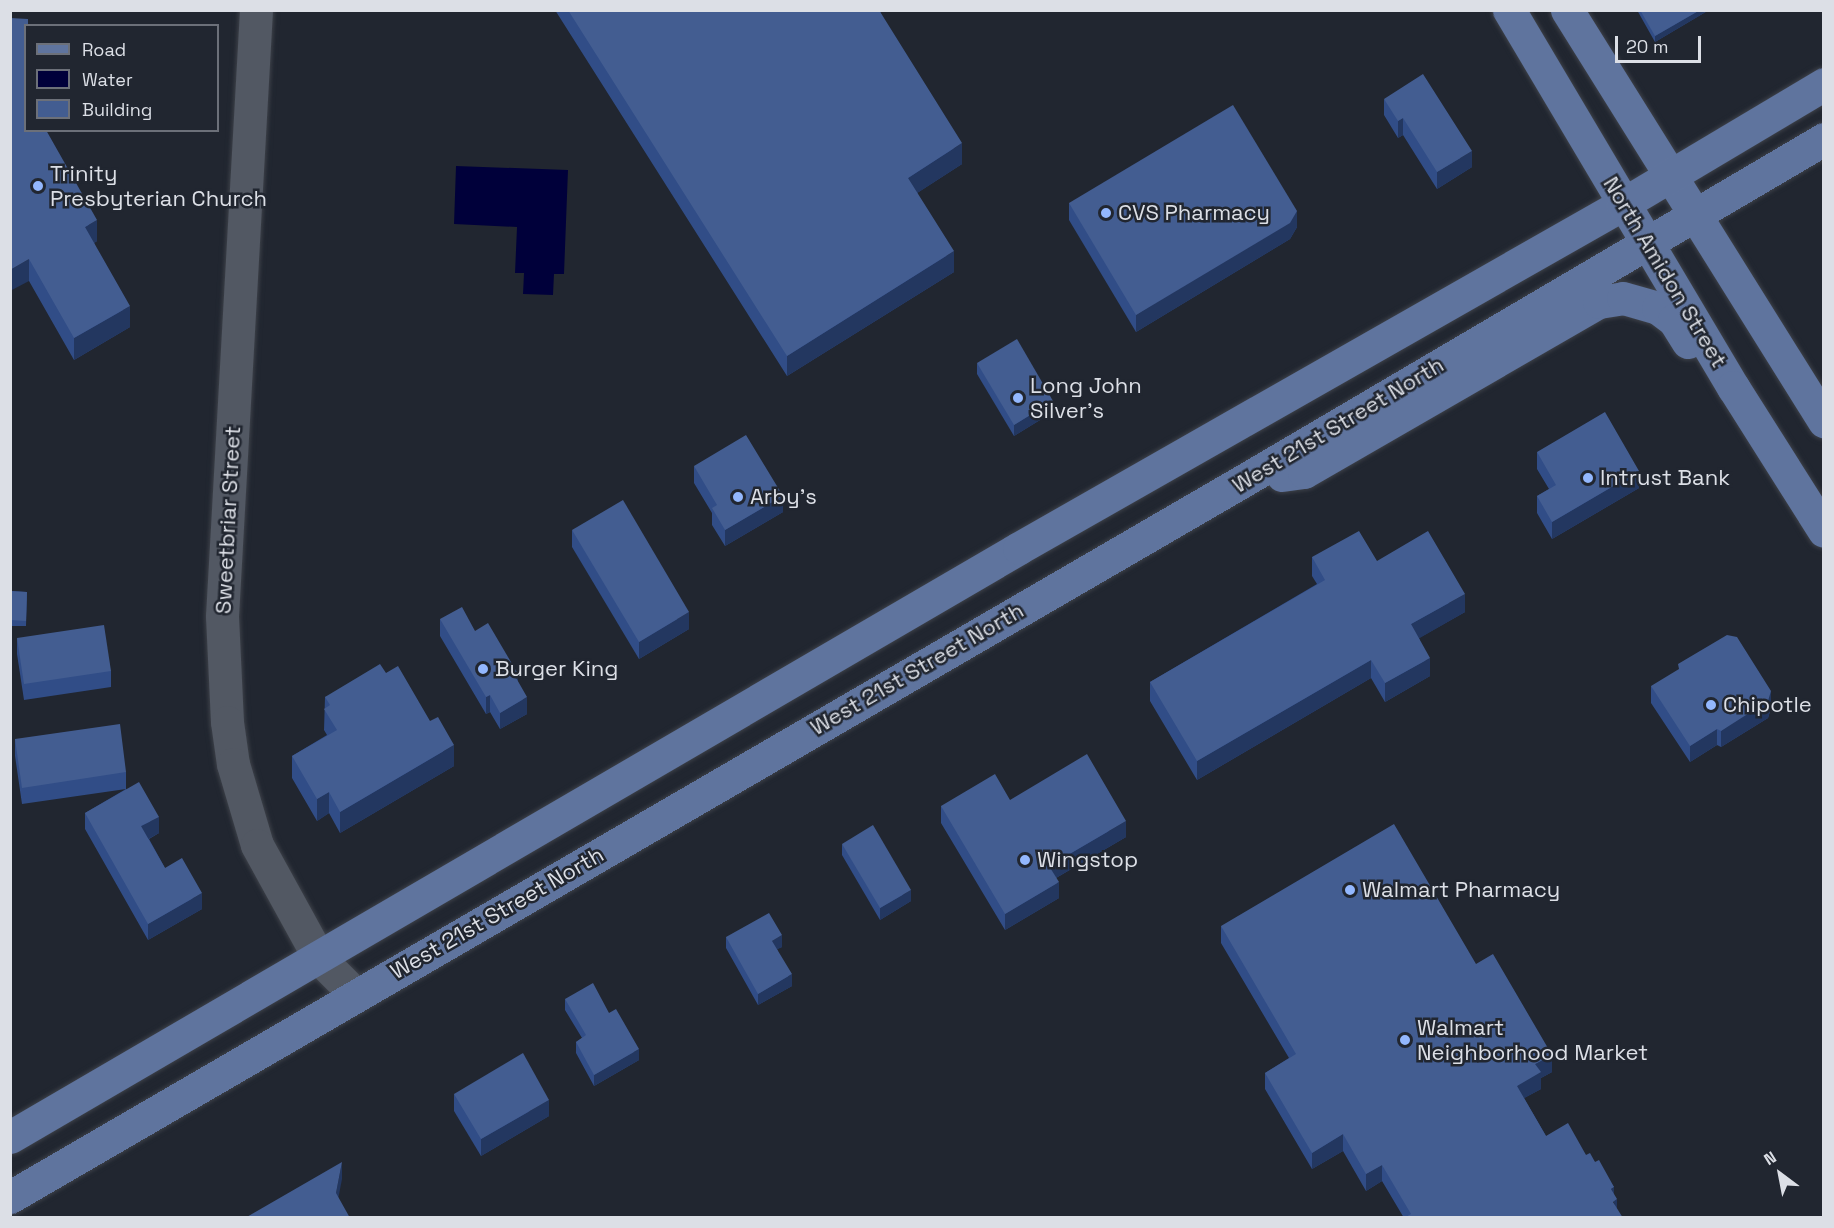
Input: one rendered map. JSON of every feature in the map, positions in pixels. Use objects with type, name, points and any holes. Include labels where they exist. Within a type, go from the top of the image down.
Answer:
[{"type":"main road","name":"North Amidon Street","points":[[1509,10],[1733,387],[1824,531]]},
{"type":"main road","points":[[1568,10],[1824,421]]},
{"type":"main road","points":[[10,1137],[1024,545],[1623,204],[1824,84]]},
{"type":"main road","name":"West 21st Street North","points":[[10,1197],[1241,482],[1824,139]]},
{"type":"main road","points":[[1241,482],[1304,472],[1599,302],[1623,298],[1658,308],[1674,320],[1712,380],[1733,387]]},
{"type":"street","name":"Sweetbriar Street","points":[[256,10],[222,616],[224,688],[233,764],[257,845],[319,958],[356,995]]},
{"type":"water","points":[[456,166],[568,170],[564,274],[554,274],[553,295],[523,294],[524,273],[515,273],[517,227],[454,224]]},
{"type":"building","points":[[568,10],[879,10],[962,143],[908,178],[954,251],[787,356]]},
{"type":"building","points":[[1640,10],[1700,10],[1655,36]]},
{"type":"building","name":"Trinity Presbyterian Church","points":[[10,18],[28,19],[28,24],[24,24],[24,132],[47,132],[97,220],[85,227],[130,306],[74,338],[29,259],[10,270]]},
{"type":"building","points":[[1423,74],[1472,151],[1437,172],[1403,118],[1398,121],[1384,99]]},
{"type":"building","name":"CVS Pharmacy","points":[[1233,105],[1297,211],[1290,223],[1136,315],[1069,203]]},
{"type":"building","name":"Long John Silver's","points":[[1017,339],[1053,401],[1014,425],[977,363]]},
{"type":"building","name":"Intrust Bank","points":[[1605,412],[1639,471],[1552,522],[1537,496],[1556,485],[1537,452]]},
{"type":"building","name":"Arby's","points":[[746,435],[783,496],[725,530],[712,508],[717,505],[694,466]]},
{"type":"building","points":[[623,500],[689,612],[639,642],[572,530]]},
{"type":"building","points":[[1359,531],[1377,561],[1428,531],[1465,594],[1411,624],[1430,658],[1385,683],[1371,660],[1197,761],[1150,682],[1325,580],[1312,557]]},
{"type":"building","points":[[10,591],[27,592],[26,621],[10,620]]},
{"type":"building","name":"Burger King","points":[[462,607],[475,631],[488,623],[518,674],[515,676],[527,697],[500,713],[490,695],[486,697],[440,619]]},
{"type":"building","points":[[104,625],[111,671],[24,684],[17,638]]},
{"type":"building","name":"Chipotle","points":[[1727,635],[1737,637],[1771,691],[1768,701],[1721,731],[1717,729],[1690,746],[1651,686],[1679,669],[1678,664]]},
{"type":"building","points":[[380,664],[386,673],[398,666],[430,721],[438,717],[454,745],[340,812],[329,792],[317,799],[292,756],[337,730],[324,709],[330,705],[325,697]]},
{"type":"building","points":[[120,724],[126,772],[22,788],[15,739]]},
{"type":"building","name":"Wingstop","points":[[1087,754],[1126,821],[1049,866],[1059,882],[1005,914],[941,806],[995,774],[1010,800]]},
{"type":"building","points":[[139,782],[159,817],[141,826],[165,868],[182,858],[202,893],[148,924],[85,813]]},
{"type":"building","name":"Walmart Neighborhood Market","points":[[1394,824],[1476,964],[1493,954],[1552,1055],[1535,1064],[1541,1072],[1517,1086],[1546,1136],[1568,1123],[1586,1155],[1590,1153],[1595,1162],[1599,1160],[1614,1187],[1611,1189],[1617,1199],[1613,1202],[1623,1218],[1404,1218],[1411,1214],[1382,1165],[1366,1174],[1343,1134],[1312,1153],[1265,1073],[1296,1054],[1221,926]]},
{"type":"building","points":[[873,825],[911,890],[880,908],[842,844]]},
{"type":"building","points":[[769,913],[782,935],[772,941],[792,974],[758,994],[726,937]]},
{"type":"building","points":[[593,983],[609,1013],[616,1009],[639,1049],[594,1075],[576,1042],[586,1035],[565,999]]},
{"type":"building","points":[[523,1053],[549,1100],[481,1139],[454,1094]]},
{"type":"building","points":[[342,1162],[336,1193],[350,1218],[245,1218]]},
{"type":"place","name":"Trinity Presbyterian Church","points":[[38,186]]},
{"type":"place","name":"CVS Pharmacy","points":[[1106,213]]},
{"type":"place","name":"Long John Silver's","points":[[1018,398]]},
{"type":"place","name":"Intrust Bank","points":[[1588,478]]},
{"type":"place","name":"Arby's","points":[[738,497]]},
{"type":"place","name":"Burger King","points":[[483,669]]},
{"type":"place","name":"Chipotle","points":[[1711,705]]},
{"type":"place","name":"Wingstop","points":[[1025,860]]},
{"type":"place","name":"Walmart Pharmacy","points":[[1350,890]]},
{"type":"place","name":"Walmart Neighborhood Market","points":[[1405,1040]]}]
